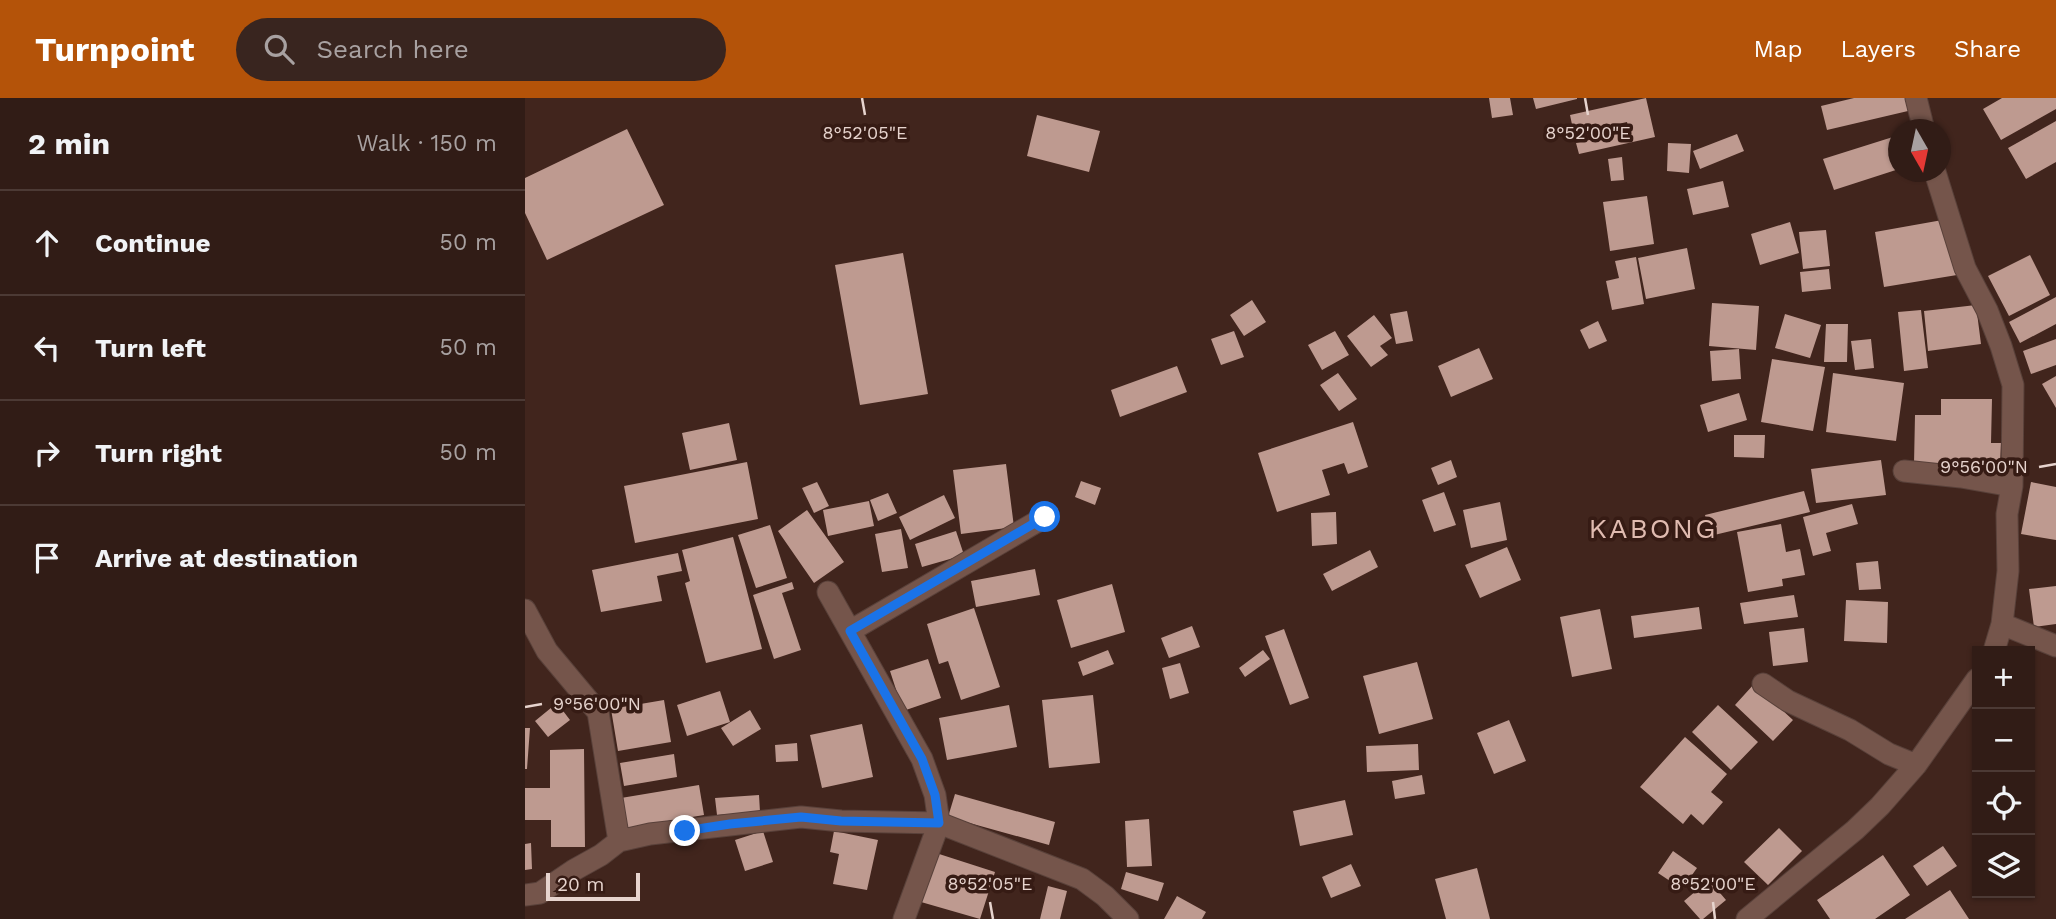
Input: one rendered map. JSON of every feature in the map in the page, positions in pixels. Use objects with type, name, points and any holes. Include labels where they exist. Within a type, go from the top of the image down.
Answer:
[{"type":"street","points":[[1916,98],[1921,119]]},
{"type":"street","points":[[1938,182],[1965,268],[1992,322],[2013,386],[2012,486],[2007,514],[2008,571],[2002,624],[1995,646]]},
{"type":"street","points":[[1904,471],[2012,486]]},
{"type":"street","points":[[850,631],[1045,517]]},
{"type":"street","points":[[828,592],[922,759],[935,795],[939,823],[904,919]]},
{"type":"street","points":[[525,610],[547,651],[598,712],[619,841]]},
{"type":"street","points":[[2002,624],[2056,646]]},
{"type":"street","points":[[1763,684],[1787,701],[1850,730],[1889,754],[1916,765]]},
{"type":"street","points":[[1747,919],[1855,830],[1916,765],[1972,685]]},
{"type":"street","points":[[525,895],[540,893],[619,841],[650,834],[801,817],[841,821],[939,823],[1082,879],[1105,896],[1128,919]]},
{"type":"building","points":[[1489,98],[1510,98],[1513,115],[1492,118]]},
{"type":"building","points":[[1533,98],[1577,98],[1577,99],[1536,109]]},
{"type":"building","points":[[1646,98],[1655,137],[1579,154],[1576,143],[1629,131],[1627,122],[1574,134],[1570,115]]},
{"type":"building","points":[[1854,98],[1905,98],[1908,111],[1827,130],[1821,106]]},
{"type":"building","points":[[2002,98],[2056,98],[2056,109],[2001,140],[1983,109]]},
{"type":"building","points":[[1037,115],[1100,131],[1089,172],[1027,156]]},
{"type":"building","points":[[2056,121],[2056,162],[2026,179],[2008,148]]},
{"type":"building","points":[[627,129],[664,205],[547,260],[525,213],[525,178]]},
{"type":"building","points":[[1737,134],[1744,151],[1700,169],[1693,151]]},
{"type":"building","points":[[1888,139],[1888,173],[1834,190],[1823,159]]},
{"type":"building","points":[[1668,143],[1691,144],[1689,173],[1667,171]]},
{"type":"building","points":[[1622,157],[1624,180],[1611,181],[1608,159]]},
{"type":"building","points":[[1723,181],[1729,207],[1693,215],[1687,189]]},
{"type":"building","points":[[1647,196],[1654,244],[1610,251],[1603,202]]},
{"type":"building","points":[[1948,219],[1957,275],[1884,287],[1875,232]]},
{"type":"building","points":[[1790,222],[1799,253],[1760,265],[1751,234]]},
{"type":"building","points":[[1826,230],[1830,266],[1803,269],[1799,232]]},
{"type":"building","points":[[1687,248],[1695,289],[1646,299],[1638,258]]},
{"type":"building","points":[[903,253],[928,394],[860,405],[835,265]]},
{"type":"building","points":[[2030,255],[2050,295],[2009,316],[1988,276]]},
{"type":"building","points":[[1636,257],[1644,304],[1612,310],[1606,281],[1619,278],[1615,261]]},
{"type":"building","points":[[1829,269],[1831,289],[1802,292],[1800,272]]},
{"type":"building","points":[[2056,297],[2056,324],[2020,343],[2009,322]]},
{"type":"building","points":[[1252,300],[1266,322],[1244,336],[1230,315]]},
{"type":"building","points":[[1712,303],[1759,306],[1756,350],[1709,346]]},
{"type":"building","points":[[1976,305],[1981,344],[1928,351],[1924,311]]},
{"type":"building","points":[[1921,310],[1928,368],[1904,371],[1898,312]]},
{"type":"building","points":[[1407,311],[1413,341],[1396,344],[1390,314]]},
{"type":"building","points":[[1785,314],[1821,325],[1810,358],[1775,348]]},
{"type":"building","points":[[1374,315],[1392,338],[1380,346],[1388,355],[1371,367],[1347,336]]},
{"type":"building","points":[[1598,321],[1607,341],[1589,349],[1580,330]]},
{"type":"building","points":[[1826,324],[1848,324],[1847,362],[1824,362]]},
{"type":"building","points":[[1234,331],[1244,357],[1221,365],[1211,339]]},
{"type":"building","points":[[1335,331],[1349,355],[1322,370],[1308,345]]},
{"type":"building","points":[[1871,339],[1874,368],[1855,370],[1851,341]]},
{"type":"building","points":[[2056,339],[2056,365],[2031,374],[2023,351]]},
{"type":"building","points":[[1479,348],[1493,379],[1451,397],[1438,366]]},
{"type":"building","points":[[1739,349],[1741,379],[1712,381],[1710,351]]},
{"type":"building","points":[[1772,359],[1825,367],[1813,431],[1761,422]]},
{"type":"building","points":[[1177,366],[1187,392],[1120,417],[1111,390]]},
{"type":"building","points":[[1338,373],[1357,399],[1339,411],[1320,385]]},
{"type":"building","points":[[1833,373],[1904,383],[1896,441],[1826,432]]},
{"type":"building","points":[[2056,376],[2056,408],[2042,384]]},
{"type":"building","points":[[1739,393],[1747,420],[1708,432],[1700,405]]},
{"type":"building","points":[[1941,399],[1992,399],[1991,443],[2001,443],[2000,465],[1914,464],[1915,415],[1941,415]]},
{"type":"building","points":[[1353,422],[1368,467],[1348,474],[1344,463],[1322,470],[1330,495],[1277,512],[1258,453]]},
{"type":"building","points":[[729,423],[737,460],[690,470],[682,433]]},
{"type":"building","points":[[1734,435],[1765,435],[1764,458],[1734,457]]},
{"type":"building","points":[[1451,460],[1457,477],[1438,485],[1431,468]]},
{"type":"building","points":[[1881,460],[1886,495],[1816,503],[1811,469]]},
{"type":"building","points":[[747,462],[758,519],[635,543],[624,486]]},
{"type":"building","points":[[1006,464],[1014,527],[961,534],[953,470]]},
{"type":"building","points":[[1081,481],[1101,488],[1095,505],[1075,497]]},
{"type":"building","points":[[817,482],[829,506],[814,513],[802,488]]},
{"type":"building","points":[[2031,482],[2056,487],[2056,540],[2021,534]]},
{"type":"building","points":[[1804,491],[1810,512],[1710,536],[1705,515]]},
{"type":"building","points":[[1444,492],[1456,525],[1434,532],[1422,500]]},
{"type":"building","points":[[888,493],[897,513],[878,521],[870,500]]},
{"type":"building","points":[[944,495],[955,518],[910,540],[899,517]]},
{"type":"building","points":[[869,501],[874,526],[828,536],[823,510]]},
{"type":"building","points":[[1500,502],[1507,540],[1471,548],[1463,510]]},
{"type":"building","points":[[1852,504],[1858,524],[1826,533],[1831,551],[1813,556],[1803,517]]},
{"type":"building","points":[[807,510],[844,562],[814,583],[778,531]]},
{"type":"building","points":[[1336,512],[1337,544],[1312,546],[1311,513]]},
{"type":"building","points":[[1781,524],[1786,552],[1800,549],[1805,575],[1782,579],[1783,586],[1748,592],[1737,532]]},
{"type":"building","points":[[770,525],[787,578],[756,588],[738,535]]},
{"type":"building","points":[[901,529],[908,568],[882,572],[875,534]]},
{"type":"building","points":[[956,531],[964,555],[922,567],[915,544]]},
{"type":"building","points":[[733,537],[762,649],[706,663],[685,583],[690,581],[682,550]]},
{"type":"building","points":[[1507,547],[1521,580],[1480,598],[1465,565]]},
{"type":"building","points":[[1370,550],[1378,567],[1332,591],[1323,574]]},
{"type":"building","points":[[678,553],[682,571],[657,576],[662,601],[601,612],[592,570]]},
{"type":"building","points":[[1878,561],[1881,589],[1859,590],[1856,563]]},
{"type":"building","points":[[1035,569],[1040,595],[976,607],[971,581]]},
{"type":"building","points":[[792,582],[794,589],[782,593],[801,650],[774,659],[753,595]]},
{"type":"building","points":[[1112,584],[1125,632],[1071,648],[1057,600]]},
{"type":"building","points":[[2056,586],[2056,624],[2034,627],[2029,589]]},
{"type":"building","points":[[1794,595],[1798,617],[1744,624],[1740,603]]},
{"type":"building","points":[[1846,600],[1888,602],[1887,643],[1844,641]]},
{"type":"building","points":[[1699,607],[1702,629],[1634,638],[1631,616]]},
{"type":"building","points":[[974,608],[1000,687],[961,700],[948,661],[939,664],[927,624]]},
{"type":"building","points":[[1600,609],[1612,669],[1572,677],[1560,617]]},
{"type":"building","points":[[1192,626],[1200,647],[1169,658],[1161,638]]},
{"type":"building","points":[[1804,628],[1808,662],[1773,666],[1769,632]]},
{"type":"building","points":[[1284,629],[1309,698],[1290,705],[1265,636]]},
{"type":"building","points":[[1108,650],[1114,664],[1083,676],[1078,662]]},
{"type":"building","points":[[1263,650],[1270,659],[1245,677],[1239,668]]},
{"type":"building","points":[[928,659],[941,698],[903,711],[890,671]]},
{"type":"building","points":[[1417,662],[1433,719],[1379,734],[1363,676]]},
{"type":"building","points":[[1180,663],[1189,693],[1170,699],[1162,668]]},
{"type":"building","points":[[1754,684],[1793,720],[1773,741],[1735,705]]},
{"type":"building","points":[[720,691],[730,722],[687,736],[677,705]]},
{"type":"building","points":[[1093,695],[1100,763],[1049,768],[1042,700]]},
{"type":"building","points":[[664,700],[671,742],[618,751],[611,709]]},
{"type":"building","points":[[557,703],[570,720],[548,737],[535,721]]},
{"type":"building","points":[[1009,705],[1017,747],[947,760],[939,718]]},
{"type":"building","points":[[1718,705],[1758,742],[1731,770],[1692,732]]},
{"type":"building","points":[[750,710],[761,729],[733,746],[721,728]]},
{"type":"building","points":[[1509,720],[1526,761],[1494,774],[1477,733]]},
{"type":"building","points":[[862,724],[873,777],[822,788],[810,735]]},
{"type":"building","points":[[525,728],[530,728],[527,769],[525,769]]},
{"type":"building","points":[[1685,737],[1727,774],[1711,792],[1723,802],[1703,825],[1691,814],[1683,824],[1640,787]]},
{"type":"building","points":[[797,743],[798,761],[776,762],[775,745]]},
{"type":"building","points":[[1418,744],[1419,770],[1367,772],[1366,746]]},
{"type":"building","points":[[584,749],[585,847],[551,847],[551,820],[525,820],[525,788],[550,788],[550,750]]},
{"type":"building","points":[[674,754],[677,777],[624,786],[620,763]]},
{"type":"building","points":[[1422,775],[1425,794],[1395,799],[1392,781]]},
{"type":"building","points":[[699,785],[704,815],[626,828],[621,798]]},
{"type":"building","points":[[955,794],[1055,822],[1049,845],[948,817]]},
{"type":"building","points":[[759,795],[760,812],[717,815],[715,798]]},
{"type":"building","points":[[1345,800],[1353,835],[1300,846],[1293,811]]},
{"type":"building","points":[[1149,819],[1152,866],[1127,867],[1125,821]]},
{"type":"building","points":[[1779,828],[1802,851],[1768,885],[1744,862]]},
{"type":"building","points":[[763,831],[773,862],[745,871],[735,840]]},
{"type":"building","points":[[834,831],[878,840],[867,890],[833,884],[839,854],[830,852]]},
{"type":"building","points":[[531,843],[532,869],[525,870],[525,844]]},
{"type":"building","points":[[1943,846],[1957,866],[1927,886],[1913,866]]},
{"type":"building","points":[[1673,851],[1697,868],[1682,889],[1658,873]]},
{"type":"building","points":[[936,853],[995,872],[980,919],[921,902]]},
{"type":"building","points":[[1883,855],[1910,895],[1875,919],[1830,919],[1817,900]]},
{"type":"building","points":[[1351,864],[1361,886],[1331,898],[1322,877]]},
{"type":"building","points":[[1477,868],[1490,919],[1446,919],[1435,879]]},
{"type":"building","points":[[1126,872],[1164,883],[1158,901],[1121,889]]},
{"type":"building","points":[[1709,880],[1726,900],[1700,919],[1684,901]]},
{"type":"building","points":[[1048,886],[1067,891],[1060,919],[1040,919]]},
{"type":"building","points":[[1950,890],[1969,919],[1905,919]]},
{"type":"building","points":[[1177,896],[1206,912],[1202,919],[1164,919]]},
{"type":"district","name":"KABONG","points":[[1653,528]]},
{"type":"route","points":[[685,831],[801,817],[841,821],[939,823],[935,795],[922,759],[850,631],[1045,517]]}]
